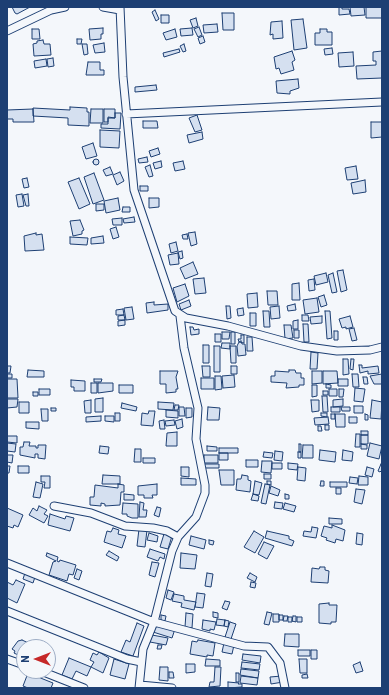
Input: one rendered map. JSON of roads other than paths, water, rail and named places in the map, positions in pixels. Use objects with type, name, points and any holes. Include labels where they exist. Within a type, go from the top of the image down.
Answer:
[{"type":"street","points":[[7,31],[51,10],[64,7]]},
{"type":"street","points":[[103,7],[120,9],[126,114],[134,190],[172,304],[180,316],[184,348],[198,408],[196,438],[205,485],[201,505],[196,517],[178,537],[172,550],[154,622],[143,649],[140,662],[140,686],[172,688]]},
{"type":"street","points":[[126,114],[382,102]]},
{"type":"street","points":[[180,316],[308,347],[337,351],[370,350],[382,347]]},
{"type":"street","points":[[54,506],[91,513],[125,526],[153,528],[167,531],[178,537]]},
{"type":"street","points":[[7,563],[154,622],[244,646],[268,647],[280,663],[285,688]]},
{"type":"street","points":[[7,611],[140,662]]},
{"type":"street","points":[[56,677],[84,688]]}]
